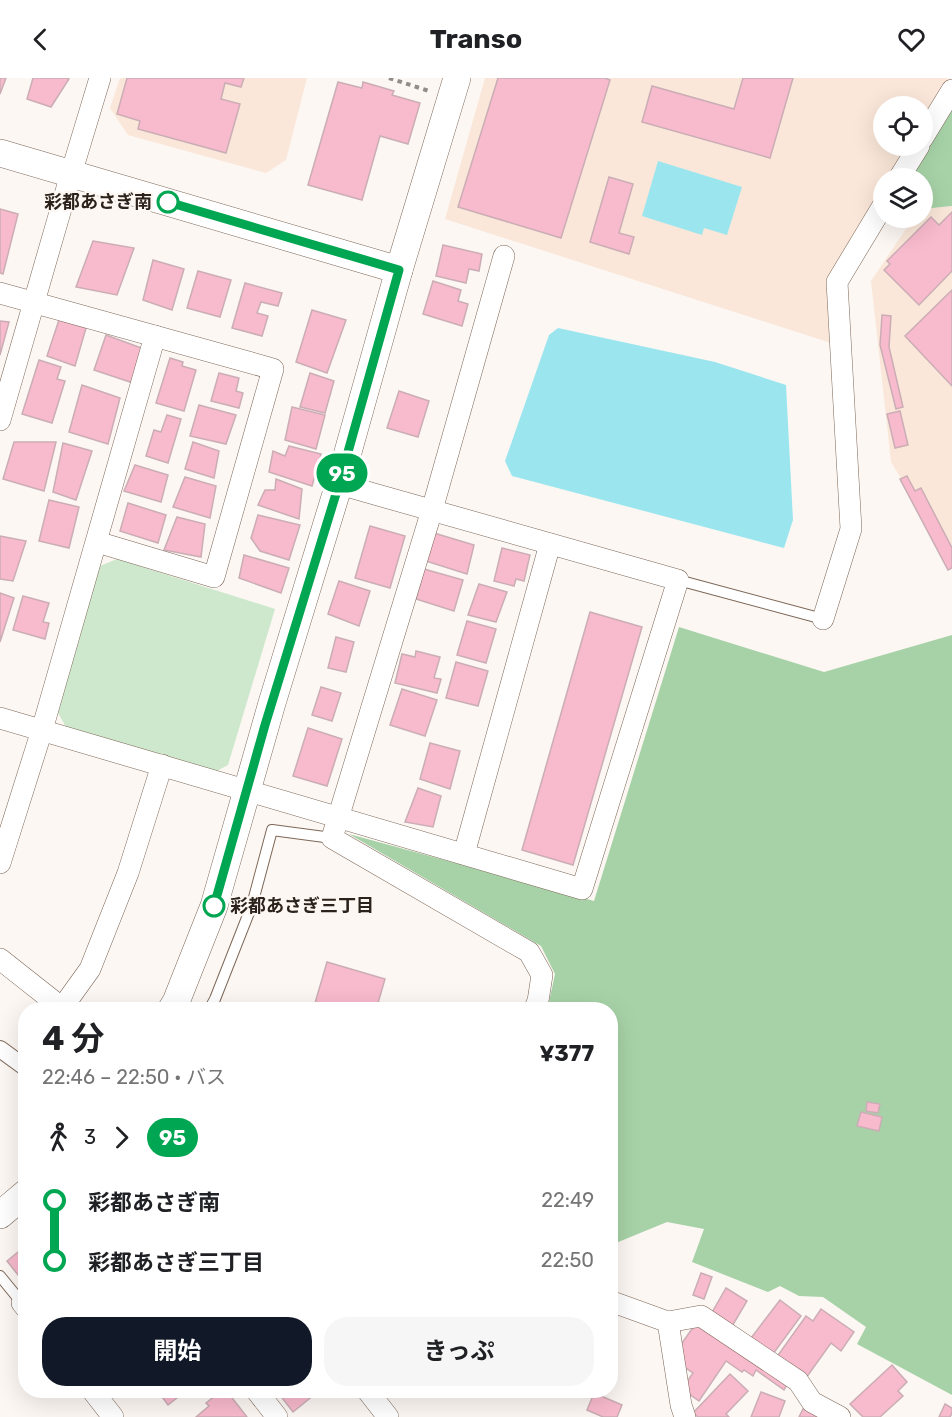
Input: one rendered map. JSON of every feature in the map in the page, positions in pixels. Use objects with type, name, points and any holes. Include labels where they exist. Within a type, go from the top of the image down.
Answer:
[{"type":"street","points":[[0,420],[100,78]]},
{"type":"street","points":[[176,1002],[214,906],[246,790],[339,484],[399,270],[457,78]]},
{"type":"street","points":[[933,121],[952,90]]},
{"type":"street","points":[[0,153],[399,270]]},
{"type":"street","points":[[823,619],[851,529],[837,282],[873,222]]},
{"type":"street","points":[[504,256],[432,510],[333,838],[529,952],[542,975],[538,1002]]},
{"type":"street","points":[[0,293],[273,369],[214,577],[97,542]]},
{"type":"street","points":[[0,863],[42,730],[155,336]]},
{"type":"street","points":[[0,718],[582,889],[678,580],[339,484]]},
{"type":"street","points":[[464,854],[550,544]]},
{"type":"street","points":[[66,1002],[90,969],[128,873],[162,765]]},
{"type":"street","points":[[0,959],[54,1002]]},
{"type":"street","points":[[0,1049],[18,1062]]},
{"type":"street","points":[[0,1215],[18,1200]]},
{"type":"street","points":[[618,1304],[668,1322],[701,1316],[798,1381],[812,1402],[840,1417]]},
{"type":"street","points":[[668,1322],[681,1405],[686,1417]]},
{"type":"street","points":[[98,1398],[113,1417]]},
{"type":"street","points":[[262,1398],[277,1417]]},
{"type":"street","points":[[373,1398],[388,1417]]},
{"type":"lane","points":[[678,580],[823,619]]},
{"type":"lane","points":[[213,1002],[252,905],[272,830],[333,838]]},
{"type":"lane","points":[[0,1276],[18,1298]]},
{"type":"path","points":[[390,78],[433,92]]},
{"type":"shaded area","points":[[120,78],[307,78],[286,160],[266,173],[128,135],[110,108]]},
{"type":"shaded area","points":[[485,78],[948,78],[933,104],[933,96],[873,96],[873,156],[903,156],[895,168],[873,168],[873,205],[830,279],[831,343],[445,219]]},
{"type":"shaded area","points":[[952,206],[952,561],[891,462],[871,281],[906,229],[933,228],[933,208]]},
{"type":"green space","points":[[952,108],[952,206],[933,208],[933,168],[916,168],[923,156],[933,156],[933,140]]},
{"type":"green space","points":[[117,559],[275,609],[228,765],[215,772],[67,729],[57,711],[100,566]]},
{"type":"green space","points":[[679,627],[824,672],[952,635],[952,1395],[857,1344],[866,1327],[823,1297],[799,1296],[780,1286],[768,1292],[692,1262],[704,1229],[667,1222],[618,1242],[618,1002],[549,1002],[555,974],[541,946],[349,834],[594,901]]},
{"type":"water","points":[[658,161],[742,187],[727,235],[704,228],[702,235],[642,216]]},
{"type":"water","points":[[558,328],[715,362],[786,385],[793,520],[784,548],[512,476],[505,461],[549,335]]},
{"type":"building","points":[[0,78],[6,78],[0,94]]},
{"type":"building","points":[[33,78],[69,79],[51,107],[27,99]]},
{"type":"building","points":[[127,78],[244,78],[241,87],[225,83],[221,99],[240,104],[226,153],[138,129],[140,121],[117,114]]},
{"type":"building","points":[[498,78],[605,78],[610,80],[561,238],[458,207]]},
{"type":"building","points":[[743,78],[793,78],[770,158],[642,122],[652,86],[734,109]]},
{"type":"building","points":[[338,82],[362,88],[363,82],[394,91],[392,95],[420,103],[408,144],[380,136],[362,200],[308,185]]},
{"type":"building","points":[[609,177],[633,184],[619,233],[634,237],[629,254],[590,242]]},
{"type":"building","points":[[0,209],[18,214],[3,274],[0,273]]},
{"type":"building","points":[[952,212],[952,271],[919,305],[884,270],[890,264],[887,261],[920,228],[933,228],[933,219],[939,225]]},
{"type":"building","points":[[93,241],[134,248],[117,295],[76,287]]},
{"type":"building","points":[[443,245],[482,254],[479,271],[469,269],[466,283],[436,276]]},
{"type":"building","points":[[153,260],[184,269],[172,310],[143,300]]},
{"type":"building","points":[[198,271],[231,280],[220,317],[187,308]]},
{"type":"building","points":[[433,281],[461,290],[458,301],[468,304],[462,326],[423,314]]},
{"type":"building","points":[[245,283],[282,293],[278,306],[261,302],[257,313],[268,316],[262,336],[232,328]]},
{"type":"building","points":[[952,290],[952,386],[905,336]]},
{"type":"building","points":[[312,310],[346,320],[327,373],[296,362]]},
{"type":"building","points":[[882,315],[891,316],[889,347],[903,407],[896,409],[880,345]]},
{"type":"building","points":[[59,320],[86,328],[75,366],[47,356]]},
{"type":"building","points":[[0,321],[9,322],[0,355]]},
{"type":"building","points":[[106,335],[144,349],[133,383],[94,370]]},
{"type":"building","points":[[170,358],[183,362],[182,366],[196,370],[184,411],[156,403]]},
{"type":"building","points":[[39,360],[61,367],[57,379],[65,381],[52,423],[22,414]]},
{"type":"building","points":[[219,373],[239,378],[236,391],[243,393],[239,408],[211,401]]},
{"type":"building","points":[[310,373],[334,381],[325,413],[300,407]]},
{"type":"building","points":[[82,385],[120,398],[108,444],[69,432]]},
{"type":"building","points":[[399,391],[429,401],[418,437],[387,428]]},
{"type":"building","points":[[199,405],[236,415],[226,444],[190,436]]},
{"type":"building","points":[[292,407],[325,415],[316,449],[285,440]]},
{"type":"building","points":[[900,411],[908,445],[895,448],[887,414]]},
{"type":"building","points":[[167,415],[181,419],[168,463],[146,456],[154,430],[161,432]]},
{"type":"building","points":[[14,442],[56,442],[44,491],[3,479]]},
{"type":"building","points":[[193,442],[219,451],[214,478],[185,469]]},
{"type":"building","points":[[63,443],[92,451],[76,500],[53,492]]},
{"type":"building","points":[[289,446],[321,454],[312,486],[269,472],[273,451],[285,456]]},
{"type":"building","points":[[135,465],[168,475],[161,502],[124,491]]},
{"type":"building","points":[[907,476],[915,491],[921,488],[952,548],[952,568],[948,570],[900,479]]},
{"type":"building","points":[[185,477],[216,486],[210,518],[173,507]]},
{"type":"building","points":[[276,479],[302,489],[299,519],[258,505],[265,490],[275,490]]},
{"type":"building","points":[[49,500],[79,507],[69,548],[39,541]]},
{"type":"building","points":[[128,503],[166,515],[158,543],[120,531]]},
{"type":"building","points":[[258,515],[300,525],[289,560],[260,551],[251,538]]},
{"type":"building","points":[[177,517],[205,524],[201,557],[164,550]]},
{"type":"building","points":[[370,526],[405,536],[390,588],[355,578]]},
{"type":"building","points":[[434,533],[474,545],[467,574],[426,561]]},
{"type":"building","points":[[0,536],[26,541],[13,581],[0,579]]},
{"type":"building","points":[[502,548],[530,555],[524,581],[516,579],[514,586],[494,581]]},
{"type":"building","points":[[244,555],[289,568],[281,593],[239,578]]},
{"type":"building","points":[[424,569],[463,580],[454,611],[416,599]]},
{"type":"building","points":[[339,581],[370,591],[359,626],[328,614]]},
{"type":"building","points":[[479,584],[507,592],[496,622],[468,615]]},
{"type":"building","points":[[0,593],[14,598],[0,642]]},
{"type":"building","points":[[23,596],[49,603],[43,622],[49,623],[45,639],[13,630]]},
{"type":"building","points":[[590,612],[642,627],[573,865],[522,850]]},
{"type":"building","points":[[467,621],[496,629],[486,663],[457,655]]},
{"type":"building","points":[[336,637],[354,642],[346,672],[328,668]]},
{"type":"building","points":[[416,651],[440,657],[434,678],[441,679],[437,693],[395,683],[402,654],[415,657]]},
{"type":"building","points":[[456,662],[488,671],[478,706],[446,698]]},
{"type":"building","points":[[321,687],[341,693],[332,721],[312,715]]},
{"type":"building","points":[[402,689],[437,700],[425,736],[390,725]]},
{"type":"building","points":[[308,728],[342,739],[327,786],[293,776]]},
{"type":"building","points":[[430,743],[460,751],[450,789],[420,779]]},
{"type":"building","points":[[418,788],[441,796],[433,827],[405,822]]},
{"type":"building","points":[[327,962],[385,979],[378,1002],[315,1002]]},
{"type":"building","points":[[867,1102],[880,1104],[878,1113],[866,1111]]},
{"type":"building","points":[[861,1112],[882,1117],[879,1131],[857,1126]]},
{"type":"building","points":[[18,1252],[18,1275],[7,1261]]},
{"type":"building","points":[[701,1273],[712,1277],[704,1299],[693,1295]]},
{"type":"building","points":[[726,1288],[747,1301],[731,1328],[710,1316]]},
{"type":"building","points":[[780,1300],[801,1316],[773,1354],[751,1338]]},
{"type":"building","points":[[821,1309],[854,1332],[841,1351],[831,1343],[806,1378],[776,1358],[806,1316],[813,1321]]},
{"type":"building","points":[[699,1319],[789,1381],[784,1390],[756,1370],[753,1376],[744,1370],[742,1372],[726,1361],[699,1401],[682,1389],[693,1373],[678,1363],[677,1350]]},
{"type":"building","points":[[892,1365],[907,1382],[898,1391],[903,1396],[880,1417],[863,1417],[850,1404]]},
{"type":"building","points":[[730,1374],[748,1391],[726,1414],[729,1417],[698,1417],[693,1413]]},
{"type":"building","points":[[761,1392],[785,1401],[779,1417],[751,1417]]},
{"type":"building","points":[[163,1398],[177,1398],[168,1405]]},
{"type":"building","points":[[212,1398],[232,1398],[247,1417],[196,1417],[209,1406],[206,1403]]},
{"type":"building","points":[[282,1398],[310,1398],[293,1412]]},
{"type":"building","points":[[592,1398],[606,1398],[622,1405],[617,1417],[603,1417],[587,1410]]},
{"type":"building","points":[[945,1404],[952,1408],[952,1413],[950,1417],[939,1417]]},
{"type":"building","points":[[803,1409],[821,1417],[799,1417]]},
{"type":"bus line","name":"95","points":[[168,202],[399,270],[339,484],[265,725],[214,906]]},
{"type":"place","name":"彩都あさぎ南","points":[[168,202]]},
{"type":"place","name":"彩都あさぎ三丁目","points":[[214,906]]}]
